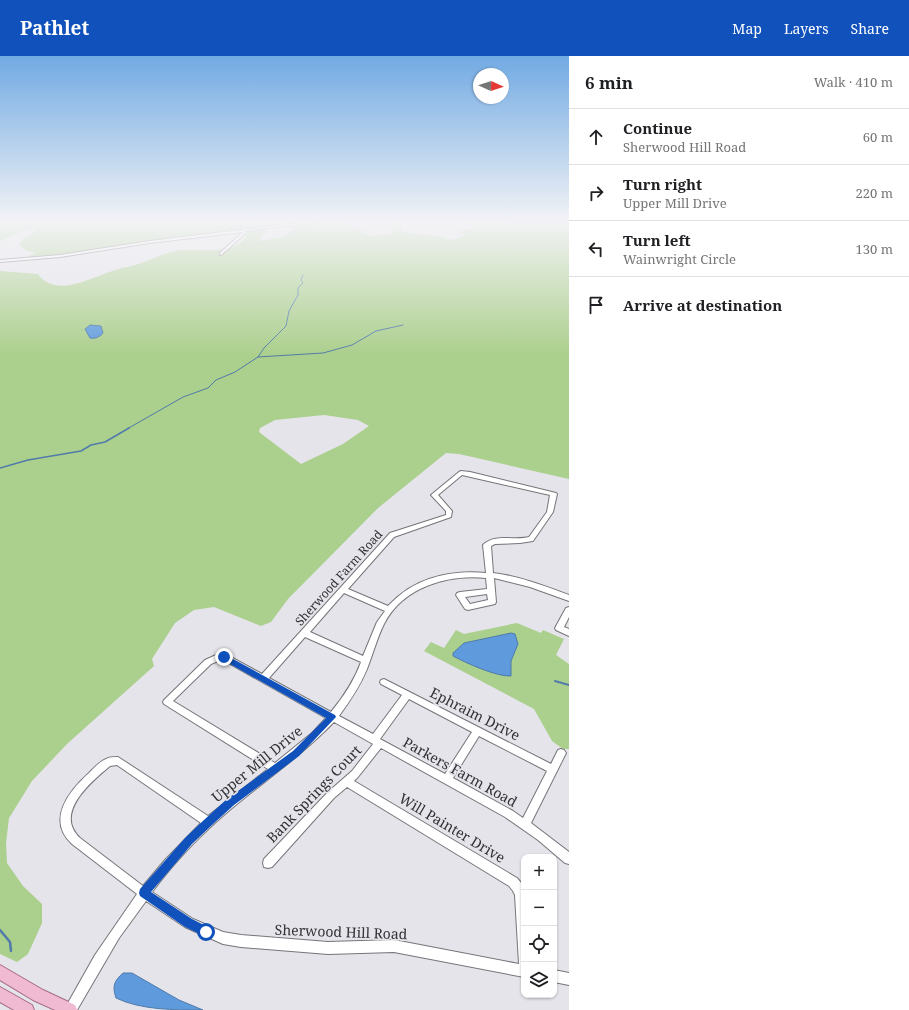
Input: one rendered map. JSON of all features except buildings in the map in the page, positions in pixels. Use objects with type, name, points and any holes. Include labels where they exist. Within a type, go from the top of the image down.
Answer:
[{"type":"main road","points":[[0,972],[38,995],[70,1010]]},
{"type":"main road","points":[[0,994],[27,1010]]},
{"type":"street","name":"Sherwood Farm Road","points":[[263,678],[394,534],[449,516],[449,511],[434,495],[461,474],[470,474],[554,494],[550,512],[531,540],[521,542],[489,542],[486,548],[489,575]]},
{"type":"street","name":"Upper Mill Drive","points":[[70,1010],[97,960],[144,893],[188,841],[231,802],[276,769],[318,734],[332,717],[347,698],[366,661],[381,621],[388,609],[409,592],[436,580],[466,575],[489,575],[520,580],[569,598]]},
{"type":"street","points":[[489,575],[491,591]]},
{"type":"street","points":[[343,590],[388,609]]},
{"type":"street","points":[[569,610],[559,628],[569,633]]},
{"type":"street","points":[[305,633],[366,661]]},
{"type":"street","name":"Parkers Farm Road","points":[[276,769],[167,702],[198,670],[216,658],[224,657],[525,824],[569,859]]},
{"type":"street","name":"Ephraim Drive","points":[[384,682],[553,770]]},
{"type":"street","name":"Bank Springs Court","points":[[268,863],[331,795],[364,765],[377,741],[407,694]]},
{"type":"street","points":[[446,780],[477,731]]},
{"type":"street","points":[[525,824],[561,754]]},
{"type":"street","name":"Sherwood Hill Road","points":[[208,822],[118,761],[108,762],[103,766],[71,798],[66,810],[68,833],[72,838],[144,893],[189,923],[223,938],[241,941],[328,948],[394,946],[521,970]]},
{"type":"street","name":"Will Painter Drive","points":[[346,782],[513,882],[518,888],[520,895],[522,926]]},
{"type":"street","points":[[557,977],[569,979]]},
{"type":"green space","points":[[128,267],[569,267],[569,479],[459,454],[446,453],[378,508],[288,599],[271,622],[261,626],[214,607],[194,610],[175,623],[152,659],[154,666],[67,744],[32,781],[9,818],[6,843],[7,863],[23,886],[42,904],[42,923],[28,954],[17,962],[0,954],[0,271],[38,274],[46,281],[54,285],[64,286],[85,281]],"holes":[[[324,415],[358,420],[369,426],[343,444],[301,464],[259,432],[260,428],[275,420]]]},
{"type":"green space","points":[[517,623],[541,633],[543,630],[564,639],[556,655],[569,664],[569,749],[563,749],[552,741],[534,709],[424,651],[431,642],[444,648],[456,630],[464,634]]},
{"type":"water","points":[[90,325],[101,326],[103,333],[100,336],[90,338],[85,329]]},
{"type":"water","points":[[511,633],[515,634],[518,644],[511,661],[511,676],[490,672],[473,666],[453,656],[453,653],[464,643]]},
{"type":"water","points":[[123,973],[132,973],[179,1000],[203,1010],[147,1007],[116,998],[114,987]]},
{"type":"waterway","points":[[258,357],[264,348],[286,326],[289,311],[298,295],[298,288],[303,283],[301,280],[303,275]]},
{"type":"waterway","points":[[258,357],[323,353],[352,345],[376,331],[403,325]]},
{"type":"waterway","points":[[127,429],[183,397],[208,388],[216,380],[235,372],[258,357]]},
{"type":"waterway","points":[[0,468],[28,460],[81,451],[91,445],[105,442],[129,428]]},
{"type":"waterway","points":[[555,681],[569,685]]},
{"type":"waterway","points":[[0,930],[10,942],[11,951]]},
{"type":"route","points":[[206,932],[189,923],[144,893],[188,841],[208,822],[231,802],[296,754],[318,734],[332,717],[224,657]]}]
